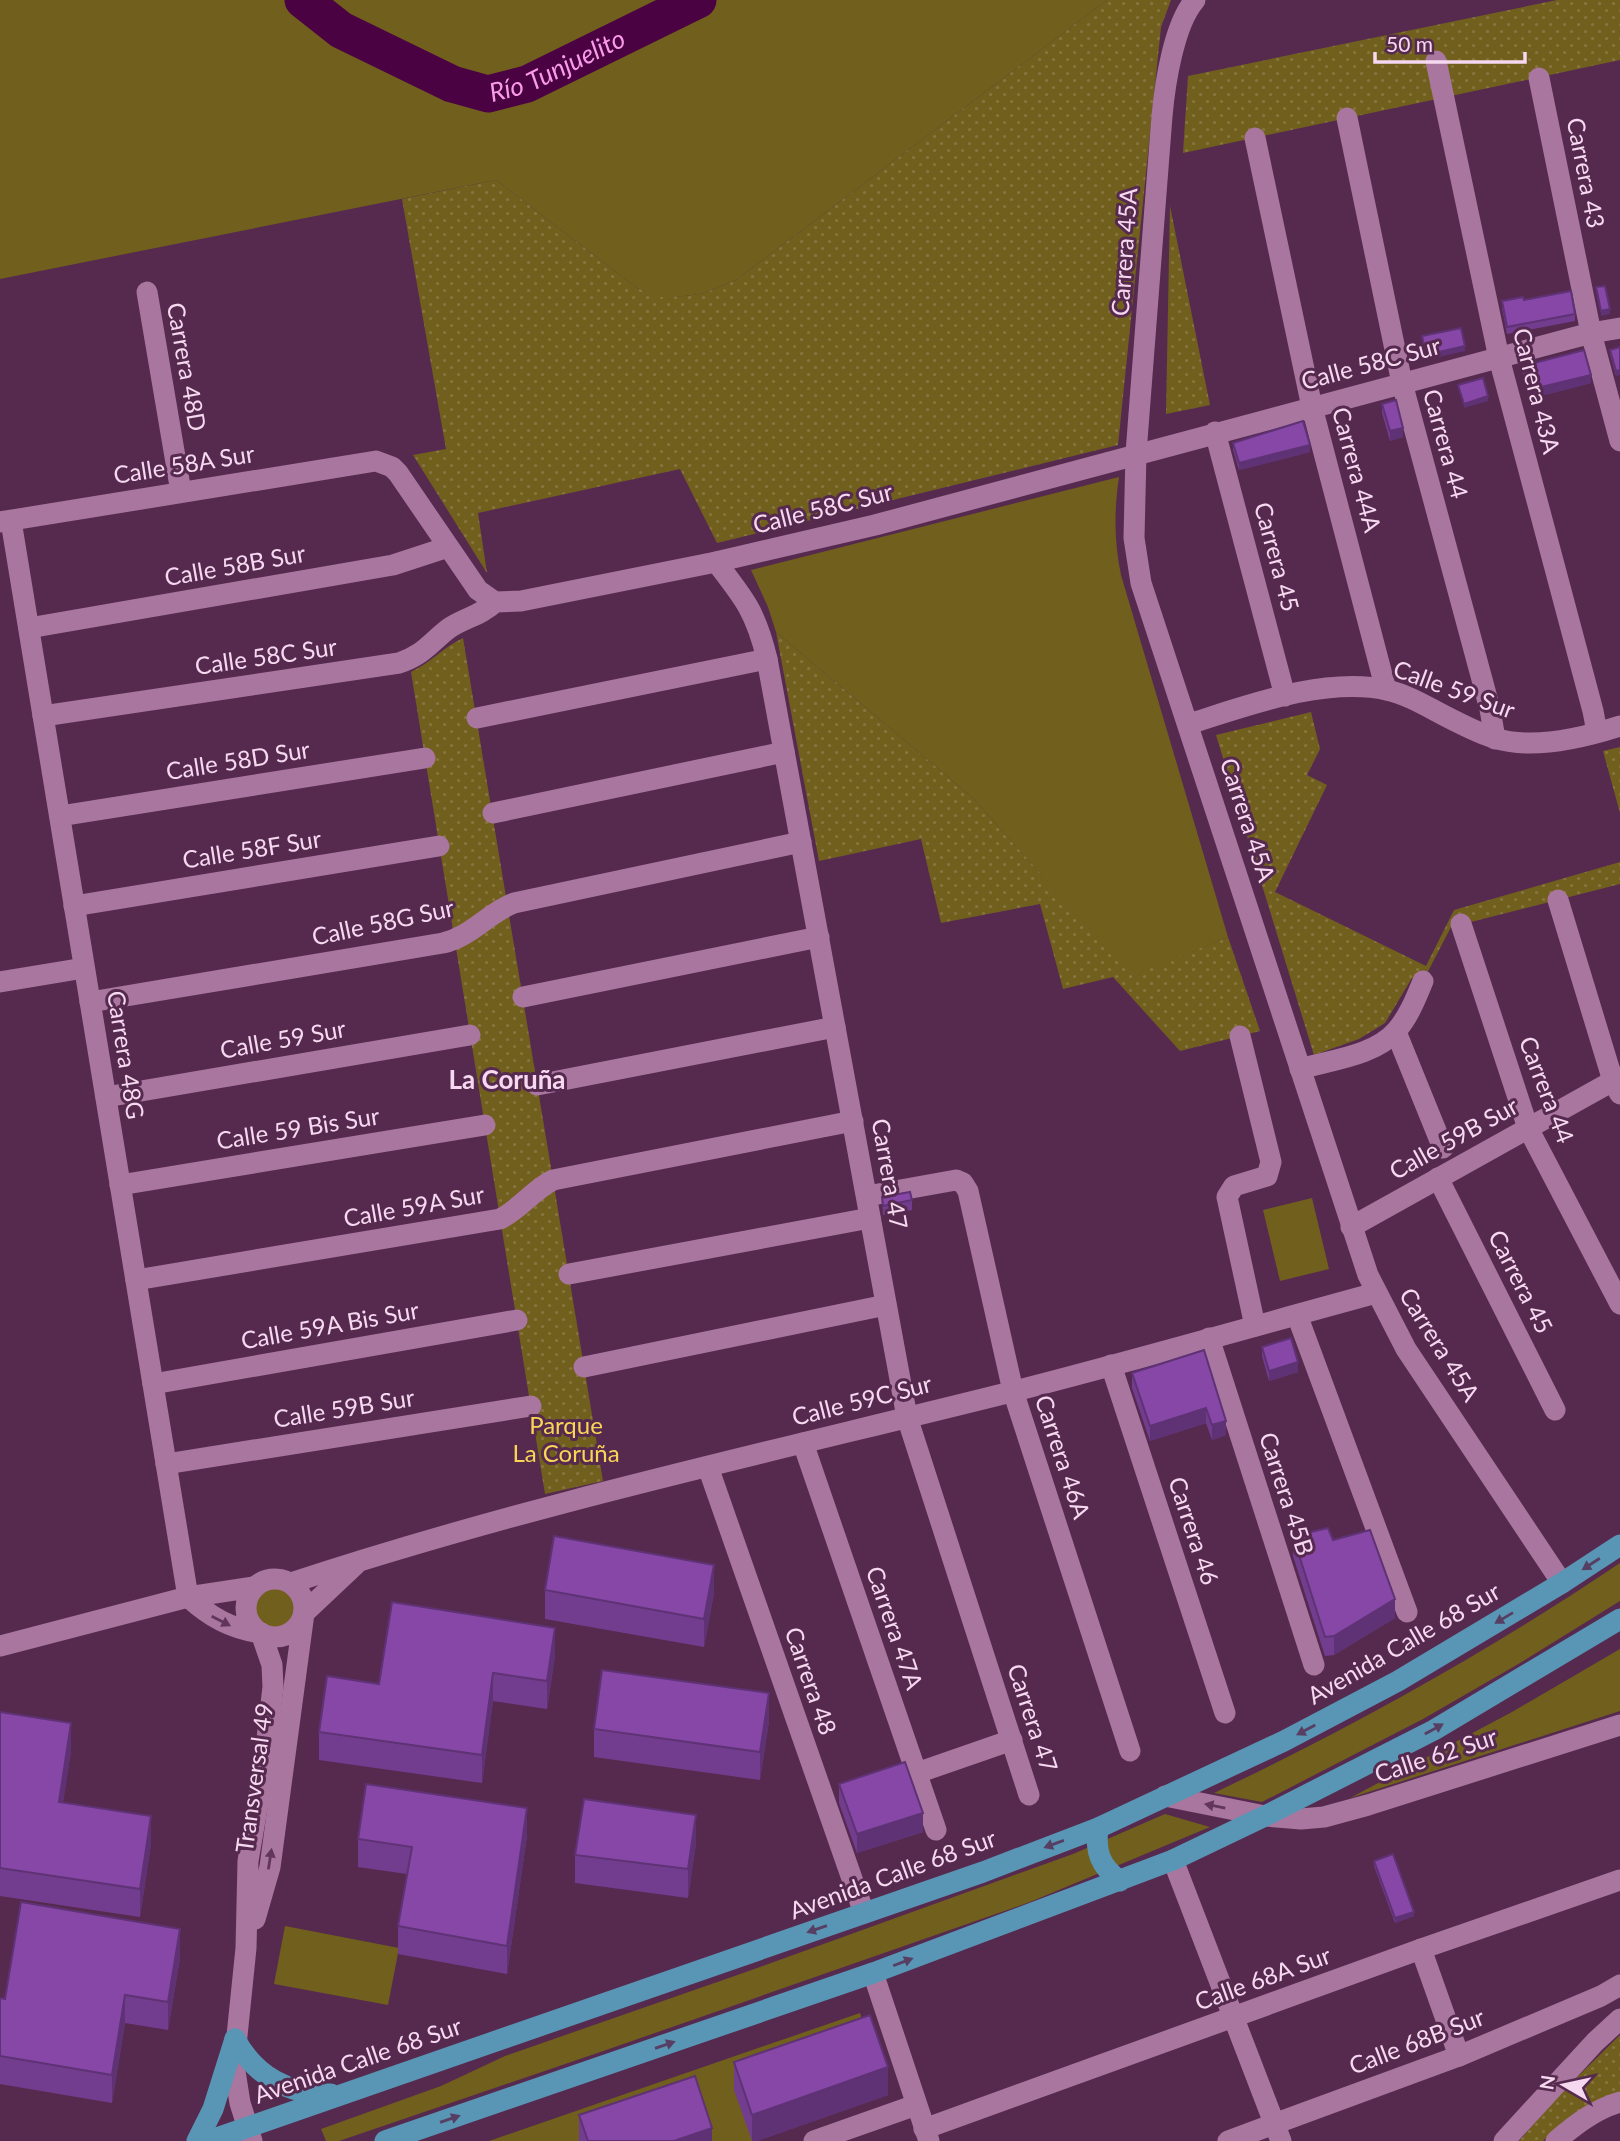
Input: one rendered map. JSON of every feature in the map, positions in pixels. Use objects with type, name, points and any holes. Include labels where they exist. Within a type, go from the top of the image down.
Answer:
[{"type":"main road","name":"Avenida Calle 68 Sur","points":[[208,2141],[250,2134],[344,2094],[984,1872],[1098,1828],[1284,1741],[1375,1693],[1562,1583],[1620,1545]]},
{"type":"main road","points":[[385,2141],[873,1973],[1173,1860],[1434,1730],[1620,1619]]},
{"type":"main road","points":[[1098,1828],[1096,1843],[1099,1858],[1119,1881]]},
{"type":"main road","points":[[235,2039],[254,2066],[279,2085],[302,2092],[344,2094]]},
{"type":"main road","points":[[197,2141],[213,2109],[235,2039]]},
{"type":"street","name":"Carrera 45A","points":[[1190,5],[1165,81],[1136,453],[1134,538],[1141,583],[1351,1227],[1376,1293],[1406,1349],[1562,1583]]},
{"type":"street","name":"Carrera 43A","points":[[1436,61],[1499,358],[1597,733]]},
{"type":"street","name":"Carrera 43","points":[[1539,78],[1591,333],[1620,441]]},
{"type":"street","name":"Carrera 44","points":[[1347,118],[1402,383],[1490,709],[1495,739]]},
{"type":"street","name":"Carrera 44A","points":[[1255,138],[1312,407],[1386,690]]},
{"type":"street","name":"Carrera 48D","points":[[147,292],[181,492]]},
{"type":"street","name":"Calle 58C Sur","points":[[43,716],[399,663],[428,649],[448,629],[480,615],[495,602],[507,603],[554,595],[716,562],[875,524],[1591,333],[1620,328]]},
{"type":"street","name":"Carrera 45","points":[[1216,432],[1285,696]]},
{"type":"street","name":"Calle 58A Sur","points":[[6,521],[376,461],[392,467],[398,473],[449,547]]},
{"type":"street","name":"Carrera 48G","points":[[6,521],[29,628],[188,1597]]},
{"type":"street","points":[[449,547],[478,590],[495,602]]},
{"type":"street","name":"Calle 58B Sur","points":[[29,628],[393,565],[449,547]]},
{"type":"street","name":"Carrera 47","points":[[716,562],[746,601],[760,631],[907,1417],[1029,1795]]},
{"type":"street","points":[[477,718],[767,659]]},
{"type":"street","name":"Calle 59 Sur","points":[[1189,724],[1285,696],[1342,688],[1386,690],[1416,700],[1495,739],[1526,742],[1597,733],[1620,726]]},
{"type":"street","points":[[492,813],[784,752]]},
{"type":"street","name":"Calle 58D Sur","points":[[60,816],[425,758]]},
{"type":"street","name":"Calle 58G Sur","points":[[90,1002],[443,943],[466,935],[496,911],[514,903],[801,842]]},
{"type":"street","name":"Calle 58F Sur","points":[[74,906],[439,846]]},
{"type":"street","points":[[1558,900],[1618,1084]]},
{"type":"street","name":"Carrera 44","points":[[1461,924],[1528,1128],[1620,1304]]},
{"type":"street","points":[[523,997],[819,937]]},
{"type":"street","points":[[0,982],[85,968]]},
{"type":"street","points":[[1300,1069],[1370,1049],[1396,1031],[1413,1005],[1423,981]]},
{"type":"street","points":[[537,1085],[835,1027]]},
{"type":"street","points":[[1396,1031],[1443,1149]]},
{"type":"street","name":"Calle 59 Sur","points":[[106,1097],[470,1035]]},
{"type":"street","points":[[1240,1036],[1270,1162],[1267,1175],[1234,1186],[1227,1197],[1255,1326]]},
{"type":"street","name":"Calle 59B Sur","points":[[1351,1227],[1528,1128],[1618,1084]]},
{"type":"street","name":"Calle 59A Sur","points":[[136,1280],[494,1221],[513,1212],[553,1180],[853,1121]]},
{"type":"street","name":"Calle 59 Bis Sur","points":[[120,1185],[485,1125]]},
{"type":"street","name":"Carrera 45","points":[[1438,1178],[1555,1410]]},
{"type":"street","name":"Carrera 46A","points":[[867,1196],[956,1180],[963,1183],[968,1191],[1013,1391],[1130,1751]]},
{"type":"street","points":[[569,1274],[870,1217]]},
{"type":"street","name":"Calle 59C Sur","points":[[292,1583],[361,1560],[547,1507],[1013,1391],[1376,1293]]},
{"type":"street","points":[[584,1367],[886,1305]]},
{"type":"street","points":[[1297,1315],[1407,1612]]},
{"type":"street","name":"Calle 59A Bis Sur","points":[[153,1384],[517,1320]]},
{"type":"street","name":"Carrera 45B","points":[[1209,1338],[1314,1665]]},
{"type":"street","name":"Carrera 46","points":[[1111,1365],[1225,1713]]},
{"type":"street","name":"Calle 59B Sur","points":[[166,1464],[531,1406]]},
{"type":"street","name":"Carrera 47A","points":[[803,1443],[910,1769],[936,1830]]},
{"type":"street","name":"Carrera 48","points":[[708,1467],[864,1913]]},
{"type":"street","name":"Calle 59C Sur","points":[[304,1613],[361,1560]]},
{"type":"street","points":[[0,1646],[188,1597],[254,1587],[270,1578],[292,1583],[303,1598],[304,1613],[298,1627],[286,1635],[271,1637],[221,1622],[204,1612],[188,1597]]},
{"type":"street","points":[[254,1587],[247,1600],[246,1610],[252,1625],[261,1633]]},
{"type":"street","name":"Transversal 49","points":[[246,1948],[270,1867],[304,1613]]},
{"type":"street","name":"Transversal 49","points":[[250,2134],[236,2083],[235,2039],[246,1948],[248,1861],[263,1773],[273,1688],[271,1665],[261,1633]]},
{"type":"street","name":"Calle 62 Sur","points":[[1165,1796],[1265,1816],[1301,1819],[1324,1817],[1620,1725]]},
{"type":"street","points":[[910,1769],[1012,1740]]},
{"type":"street","points":[[822,1795],[848,1786]]},
{"type":"street","points":[[1173,1860],[1277,2132]]},
{"type":"street","name":"Calle 68A Sur","points":[[927,2135],[1421,1949],[1620,1880]]},
{"type":"street","points":[[1421,1949],[1459,2056]]},
{"type":"street","points":[[873,1973],[927,2135]]},
{"type":"street","name":"Calle 68B Sur","points":[[1228,2141],[1277,2132],[1601,1996],[1620,1985]]},
{"type":"street","points":[[1504,2141],[1595,2042],[1620,2019]]},
{"type":"street","points":[[1556,2141],[1576,2124],[1620,2102]]},
{"type":"street","points":[[814,2141],[916,2105]]},
{"type":"green space","points":[[0,0],[1107,0],[736,280],[705,293],[660,298],[637,288],[496,180],[0,279]]},
{"type":"green space","points":[[1107,0],[1171,0],[1161,27],[1118,445],[717,543],[680,469],[478,513],[487,573],[413,455],[446,449],[402,199],[496,180],[637,288],[660,297],[705,293],[736,280]]},
{"type":"green space","points":[[1557,0],[1620,0],[1620,60],[1183,153],[1188,76]]},
{"type":"green space","points":[[1170,206],[1210,405],[1166,414]]},
{"type":"green space","points":[[1119,477],[1116,526],[1121,575],[1228,937],[1132,977],[973,798],[776,632],[751,570]]},
{"type":"green space","points":[[776,632],[973,798],[1132,976],[1228,937],[1260,1031],[1180,1051],[1113,977],[1063,989],[1040,904],[941,923],[921,839],[819,861]]},
{"type":"green space","name":"Parque La Coruña","points":[[463,638],[603,1481],[545,1494],[411,672]]},
{"type":"green space","points":[[1311,712],[1320,749],[1307,775],[1327,785],[1275,892],[1426,966],[1454,910],[1620,862],[1620,884],[1451,927],[1423,981],[1412,978],[1385,1023],[1359,1039],[1314,1055],[1216,735]]},
{"type":"green space","points":[[1620,747],[1620,813],[1603,751]]},
{"type":"green space","points":[[1312,1198],[1329,1269],[1280,1281],[1263,1210]]},
{"type":"green space","points":[[1620,1563],[1620,1601],[1423,1719],[1262,1802],[1214,1793],[1421,1686]]},
{"type":"green space","points":[[275,1578],[291,1583],[299,1591],[304,1607],[299,1623],[291,1631],[275,1636],[259,1631],[251,1623],[246,1607],[251,1591],[259,1583]]},
{"type":"green space","points":[[1620,1649],[1620,1711],[1350,1798],[1512,1712]]},
{"type":"green space","points":[[1165,1814],[1210,1827],[1030,1902],[339,2141],[326,2141],[321,2129],[441,2086],[505,2056],[1073,1854]]},
{"type":"green space","points":[[285,1926],[399,1948],[388,2005],[274,1984]]},
{"type":"green space","points":[[860,2013],[869,2043],[752,2141],[489,2141]]},
{"type":"green space","points":[[1620,2035],[1620,2093],[1578,2112],[1543,2141],[1519,2141],[1559,2095]]},
{"type":"building","points":[[1605,286],[1610,309],[1601,311],[1596,287]]},
{"type":"building","points":[[1571,291],[1575,314],[1507,327],[1502,301],[1523,297],[1524,300]]},
{"type":"building","points":[[1461,328],[1465,346],[1426,355],[1422,336]]},
{"type":"building","points":[[1620,347],[1620,370],[1616,371],[1610,350]]},
{"type":"building","points":[[1584,350],[1591,375],[1529,390],[1523,366]]},
{"type":"building","points":[[1483,378],[1488,396],[1464,404],[1458,385]]},
{"type":"building","points":[[1396,400],[1403,428],[1390,431],[1382,404]]},
{"type":"building","points":[[1303,421],[1310,445],[1239,463],[1233,443]]},
{"type":"building","points":[[910,1192],[912,1200],[883,1206],[882,1197]]},
{"type":"building","points":[[1291,1338],[1298,1362],[1269,1371],[1262,1347]]},
{"type":"building","points":[[1204,1350],[1226,1421],[1212,1425],[1206,1408],[1150,1426],[1132,1373]]},
{"type":"building","points":[[1328,1528],[1333,1540],[1370,1530],[1395,1599],[1334,1636],[1325,1637],[1293,1536]]},
{"type":"building","points":[[554,1536],[714,1565],[704,1619],[545,1590]]},
{"type":"building","points":[[392,1602],[555,1628],[547,1681],[493,1673],[482,1755],[319,1732],[327,1676],[379,1684]]},
{"type":"building","points":[[602,1670],[769,1693],[760,1752],[594,1729]]},
{"type":"building","points":[[0,1712],[71,1723],[59,1802],[151,1816],[140,1889],[0,1868]]},
{"type":"building","points":[[905,1762],[923,1813],[857,1834],[839,1784]]},
{"type":"building","points":[[366,1784],[527,1808],[507,1946],[398,1926],[412,1847],[358,1839]]},
{"type":"building","points":[[584,1799],[696,1815],[688,1869],[575,1855]]},
{"type":"building","points":[[1393,1854],[1414,1912],[1395,1918],[1374,1861]]},
{"type":"building","points":[[21,1902],[180,1929],[168,2002],[125,1995],[112,2075],[0,2056],[0,1998],[5,1999]]},
{"type":"building","points":[[870,2015],[888,2067],[752,2115],[734,2062]]},
{"type":"building","points":[[695,2076],[712,2128],[674,2141],[588,2141],[579,2115]]},
{"type":"waterway","name":"Río Tunjuelito","points":[[303,0],[341,30],[452,84],[488,94],[527,84],[698,0]]},
{"type":"district","name":"La Coruña","points":[[507,1080]]}]
